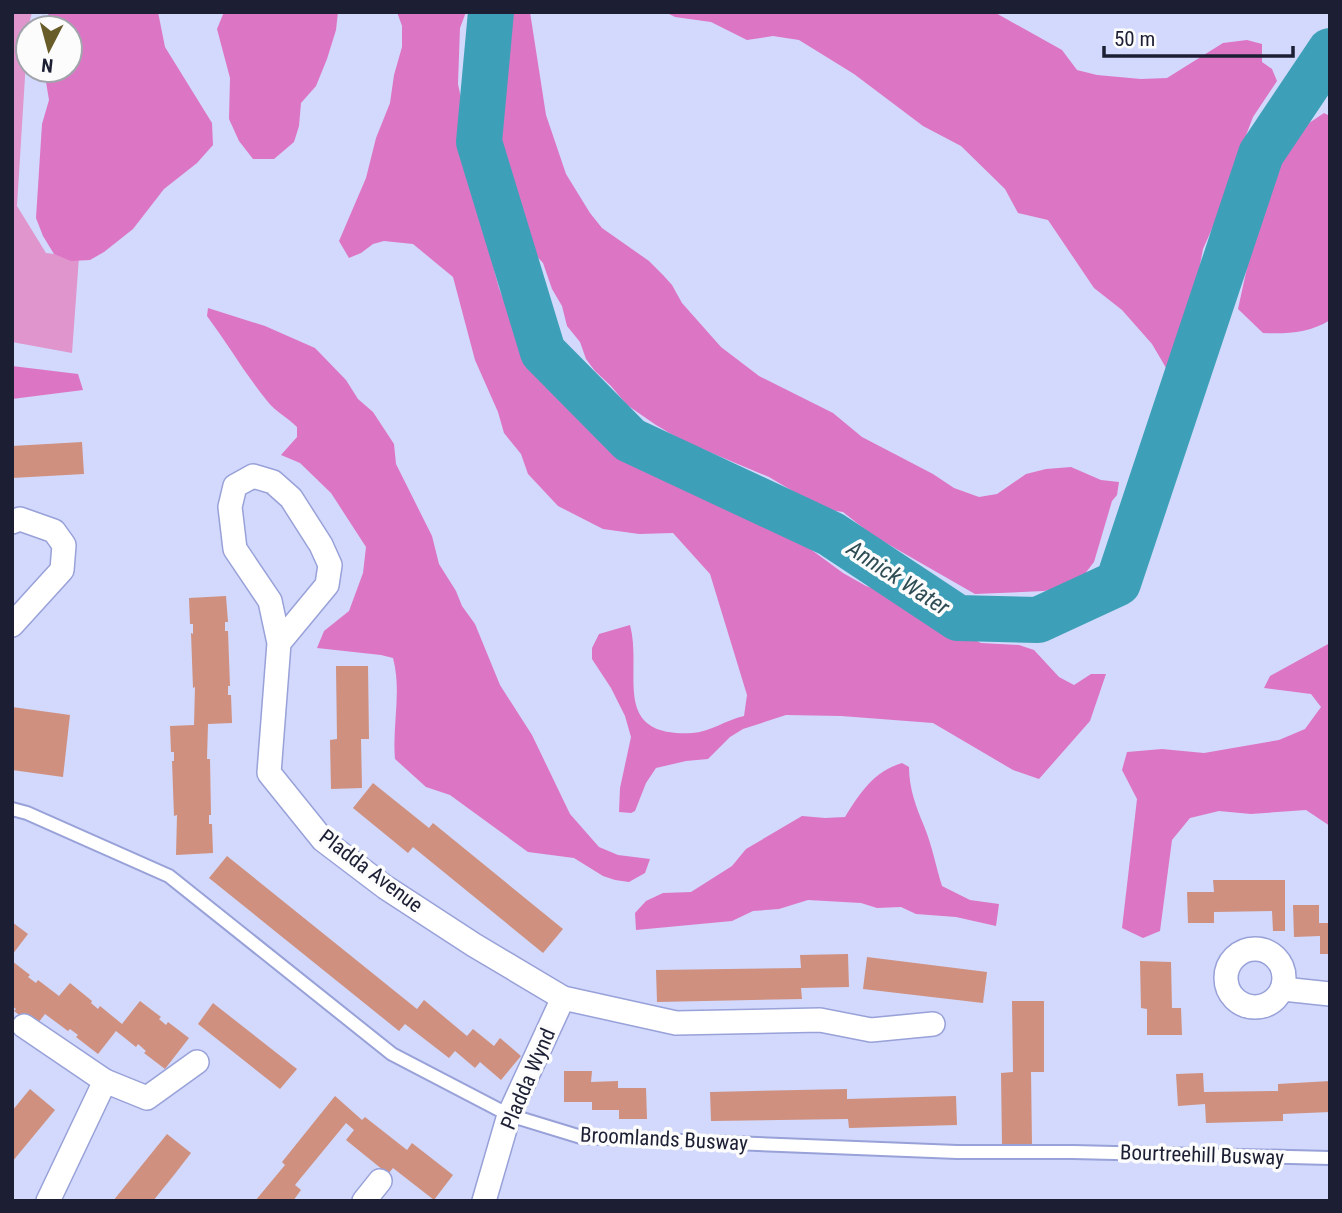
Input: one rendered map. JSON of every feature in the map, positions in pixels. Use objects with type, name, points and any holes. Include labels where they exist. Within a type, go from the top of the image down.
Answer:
[{"type":"street","name":"Pladda Avenue","points":[[279,643],[327,585],[330,565],[321,545],[291,498],[273,482],[253,476],[235,486],[230,507],[235,549],[270,601],[279,643],[268,773],[323,840],[474,945],[564,998],[676,1023],[820,1020],[871,1030],[933,1024]]},
{"type":"street","points":[[12,522],[20,519],[54,531],[64,545],[62,570],[12,625]]},
{"type":"street","points":[[1283,989],[1330,994]]},
{"type":"street","name":"Pladda Wynd","points":[[484,1201],[509,1115],[564,998]]},
{"type":"street","points":[[24,1026],[105,1081],[147,1098],[197,1062]]},
{"type":"street","points":[[48,1201],[105,1081]]},
{"type":"street","points":[[364,1201],[380,1181]]},
{"type":"lane","name":"Broomlands Busway","points":[[12,809],[27,813],[169,876],[392,1054],[509,1115],[581,1137],[957,1152],[1073,1152]]},
{"type":"lane","name":"Bourtreehill Busway","points":[[1073,1152],[1330,1158]]},
{"type":"shaded area","points":[[12,12],[32,12],[14,14],[14,84],[25,84],[17,206],[46,253],[79,257],[72,353],[12,342]]},
{"type":"shaded area","points":[[158,12],[165,47],[212,123],[213,145],[197,163],[164,189],[133,229],[90,260],[71,261],[54,254],[36,218],[42,124],[49,100],[46,84],[84,84],[84,14],[48,14]]},
{"type":"shaded area","points":[[224,12],[338,12],[336,30],[327,59],[316,86],[301,103],[294,142],[274,159],[253,159],[239,141],[229,119],[230,78],[217,29]]},
{"type":"shaded area","points":[[397,12],[466,12],[460,28],[458,84],[463,108],[461,140],[480,217],[499,288],[519,340],[557,388],[566,406],[590,427],[632,455],[652,462],[668,474],[692,485],[715,503],[740,511],[794,537],[843,573],[866,586],[901,598],[922,614],[981,643],[1019,645],[1034,650],[1059,677],[1074,685],[1091,674],[1106,674],[1090,721],[1039,779],[1013,770],[933,723],[786,715],[743,729],[730,737],[708,759],[656,768],[646,783],[635,811],[619,812],[620,788],[631,737],[625,716],[611,688],[592,659],[592,648],[599,634],[630,625],[635,698],[639,713],[649,725],[666,731],[692,733],[705,730],[744,716],[747,695],[710,574],[673,533],[639,534],[603,529],[558,506],[528,474],[521,454],[504,433],[498,412],[475,360],[453,277],[413,244],[384,241],[373,244],[349,258],[339,241],[366,178],[376,138],[390,103],[402,47],[402,26]]},
{"type":"shaded area","points":[[498,12],[530,12],[546,115],[566,174],[590,213],[602,228],[649,261],[672,285],[682,303],[721,347],[759,376],[833,413],[862,437],[954,488],[979,497],[997,494],[1026,474],[1046,469],[1071,467],[1101,480],[1119,482],[1094,562],[1084,575],[1063,588],[975,594],[872,535],[843,512],[823,509],[769,477],[683,441],[627,405],[586,359],[580,342],[567,326],[562,306],[552,289],[543,263],[517,235],[507,158],[502,147],[496,110]]},
{"type":"shaded area","points":[[665,12],[994,12],[1062,50],[1077,70],[1097,75],[1141,79],[1167,78],[1223,43],[1247,40],[1262,44],[1262,62],[1272,69],[1277,81],[1253,117],[1228,193],[1203,249],[1195,292],[1184,318],[1181,344],[1169,373],[1152,344],[1122,310],[1094,288],[1048,220],[1018,213],[1005,189],[961,146],[923,126],[854,74],[799,40],[773,36],[747,40],[711,22],[675,17]]},
{"type":"shaded area","points":[[1324,113],[1330,116],[1330,320],[1298,332],[1263,333],[1238,309],[1253,240],[1256,211],[1270,181],[1306,125]]},
{"type":"shaded area","points":[[208,308],[265,326],[315,348],[346,380],[358,399],[373,412],[394,444],[396,464],[432,536],[439,564],[475,624],[500,685],[532,735],[570,814],[599,847],[618,855],[650,859],[645,873],[629,882],[615,880],[603,876],[574,858],[528,852],[450,795],[426,787],[395,759],[397,683],[393,658],[317,648],[324,631],[349,611],[363,573],[366,547],[331,493],[300,463],[281,455],[297,437],[297,427],[271,405],[260,391],[207,316]]},
{"type":"shaded area","points":[[12,366],[78,374],[83,390],[12,399]]},
{"type":"shaded area","points":[[1330,643],[1330,826],[1306,810],[1251,814],[1219,811],[1190,818],[1172,840],[1160,931],[1143,938],[1122,928],[1137,799],[1122,770],[1127,752],[1162,749],[1204,753],[1279,740],[1305,729],[1321,707],[1311,694],[1264,688],[1270,676]]},
{"type":"shaded area","points":[[902,763],[909,767],[914,797],[942,886],[970,900],[999,904],[996,926],[956,917],[916,914],[901,907],[877,908],[861,903],[808,900],[779,909],[753,911],[732,921],[636,930],[635,913],[646,901],[663,893],[691,892],[732,866],[746,849],[802,816],[845,817],[862,791],[876,777]]},
{"type":"building","points":[[82,442],[84,474],[12,478],[12,446]]},
{"type":"building","points":[[226,596],[228,622],[225,622],[225,631],[228,631],[230,686],[228,695],[231,695],[232,723],[208,724],[209,824],[212,824],[213,853],[176,855],[177,815],[174,816],[174,752],[171,752],[170,726],[194,725],[193,624],[190,624],[189,598]]},
{"type":"building","points":[[336,666],[368,666],[369,739],[361,739],[362,788],[331,789],[330,740],[337,739]]},
{"type":"building","points":[[12,707],[70,715],[63,777],[12,770]]},
{"type":"building","points":[[373,783],[429,828],[433,823],[563,929],[543,953],[413,847],[408,853],[353,808]]},
{"type":"building","points":[[227,856],[417,1009],[424,1000],[467,1036],[473,1029],[494,1046],[500,1038],[521,1056],[501,1080],[480,1062],[475,1068],[455,1051],[449,1058],[405,1024],[399,1031],[209,878]]},
{"type":"building","points":[[1213,880],[1285,880],[1285,931],[1273,931],[1272,911],[1214,912],[1214,923],[1188,923],[1187,892],[1214,892]]},
{"type":"building","points":[[1293,905],[1319,905],[1319,923],[1330,923],[1330,954],[1320,954],[1320,936],[1294,937]]},
{"type":"building","points":[[12,922],[28,934],[12,955]]},
{"type":"building","points":[[848,954],[849,987],[801,988],[802,999],[657,1002],[656,970],[801,968],[800,955]]},
{"type":"building","points":[[867,957],[987,972],[983,1003],[863,989]]},
{"type":"building","points":[[12,961],[36,983],[38,980],[59,996],[70,983],[98,1009],[100,1006],[122,1024],[140,1001],[161,1017],[159,1019],[166,1025],[168,1022],[189,1038],[165,1069],[144,1053],[146,1051],[138,1044],[136,1047],[116,1031],[98,1054],[76,1037],[78,1035],[45,1014],[35,1027],[14,1011],[16,1009],[12,1006]]},
{"type":"building","points":[[1140,961],[1171,962],[1172,1008],[1181,1008],[1182,1035],[1147,1035],[1147,1009],[1141,1008]]},
{"type":"building","points":[[1012,1001],[1044,1001],[1044,1072],[1031,1072],[1032,1145],[1002,1145],[1001,1073],[1013,1072]]},
{"type":"building","points":[[213,1003],[297,1069],[280,1089],[198,1024]]},
{"type":"building","points":[[564,1071],[592,1071],[591,1082],[618,1081],[618,1088],[646,1088],[647,1119],[619,1119],[619,1110],[592,1110],[592,1102],[564,1102]]},
{"type":"building","points":[[1203,1073],[1204,1092],[1278,1091],[1278,1084],[1330,1081],[1330,1112],[1283,1114],[1283,1121],[1206,1123],[1205,1104],[1178,1106],[1176,1074]]},
{"type":"building","points":[[30,1089],[55,1110],[12,1162],[12,1111]]},
{"type":"building","points":[[847,1089],[847,1099],[956,1096],[957,1125],[849,1128],[848,1119],[711,1121],[710,1092]]},
{"type":"building","points":[[335,1096],[362,1120],[365,1117],[407,1150],[412,1143],[453,1175],[434,1200],[393,1168],[388,1174],[346,1140],[354,1130],[346,1123],[295,1185],[301,1190],[293,1201],[255,1201],[285,1165],[282,1162]]},
{"type":"building","points":[[167,1134],[191,1153],[174,1175],[153,1201],[113,1201]]},
{"type":"waterway","name":"Annick Water","points":[[491,12],[479,142],[543,352],[630,440],[831,534],[958,618],[1038,620],[1118,583],[1261,154],[1330,51]]}]
